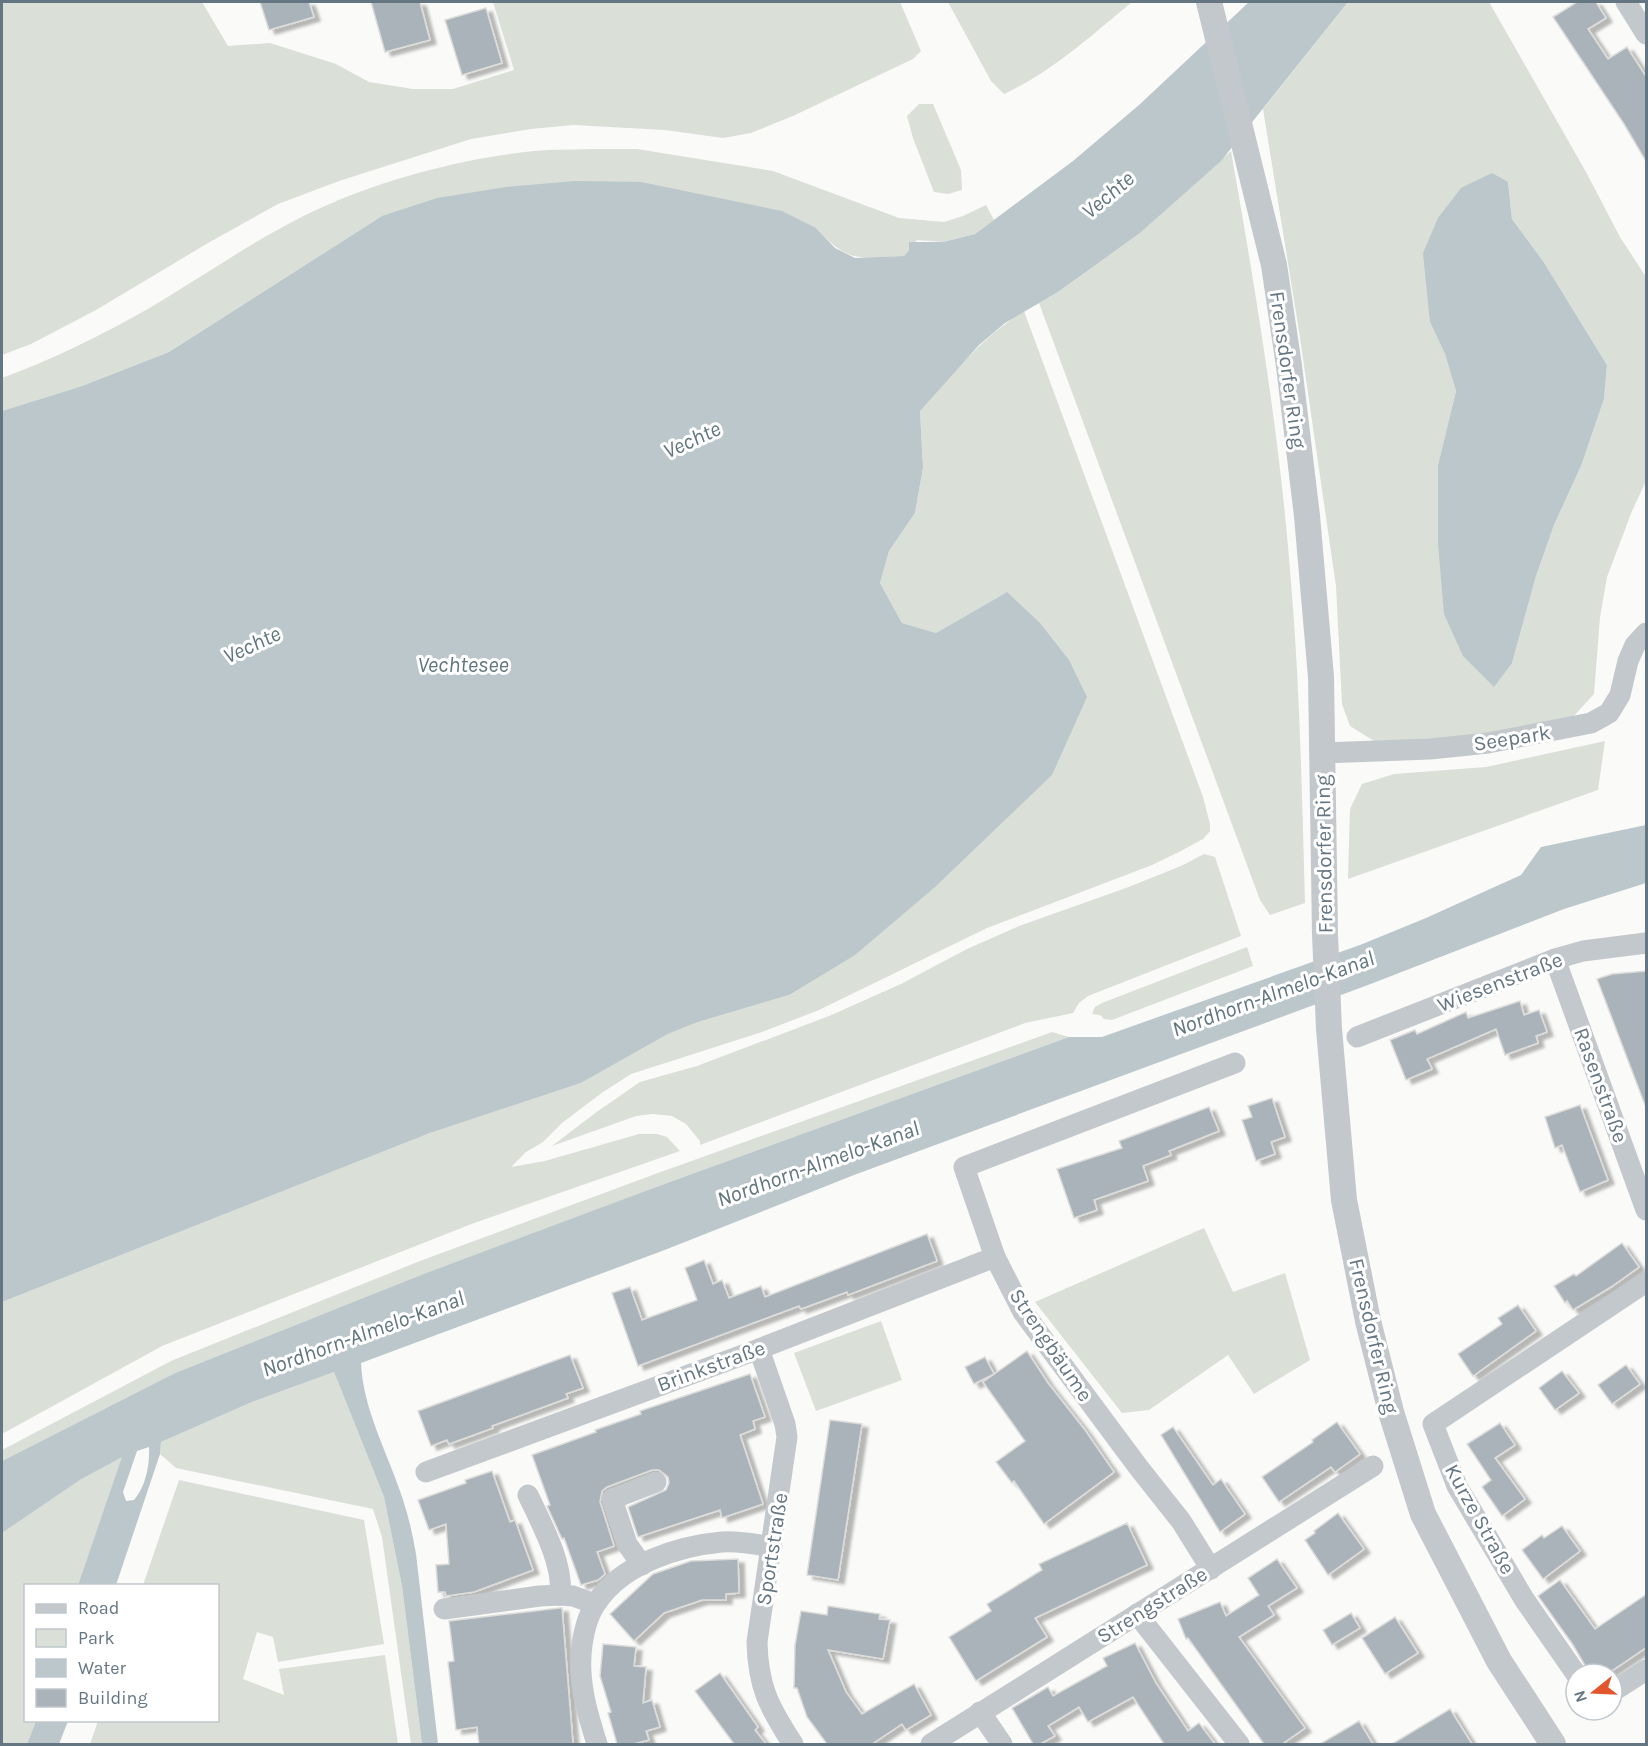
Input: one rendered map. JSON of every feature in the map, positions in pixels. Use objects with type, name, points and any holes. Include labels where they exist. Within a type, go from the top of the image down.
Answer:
[{"type":"street","name":"Frensdorfer Ring","points":[[1209,2],[1274,265],[1307,516],[1321,677],[1325,934],[1329,1029],[1344,1200],[1368,1321],[1391,1412],[1423,1515],[1499,1661],[1553,1744]]},
{"type":"street","points":[[1626,2],[1647,34]]},
{"type":"street","name":"Seepark","points":[[1323,753],[1430,749],[1488,744],[1591,723],[1609,713],[1620,695],[1628,661],[1635,645],[1647,633]]},
{"type":"street","name":"Wiesenstraße","points":[[1357,1036],[1555,959],[1583,951],[1647,943]]},
{"type":"street","name":"Rasenstraße","points":[[1555,959],[1647,1210]]},
{"type":"street","name":"Strengbäume","points":[[1211,1569],[1181,1521],[1023,1312],[995,1257],[964,1167],[1235,1063]]},
{"type":"street","name":"Brinkstraße","points":[[426,1472],[759,1349],[995,1257]]},
{"type":"street","name":"Kurze Straße","points":[[1568,1662],[1524,1599],[1456,1486],[1433,1424],[1647,1282]]},
{"type":"street","name":"Sportstraße","points":[[759,1349],[788,1437],[757,1642],[758,1659],[765,1695],[771,1710],[793,1744]]},
{"type":"street","name":"Strengstraße","points":[[931,1744],[1373,1466]]},
{"type":"street","points":[[642,1565],[627,1544],[612,1499],[657,1482]]},
{"type":"street","points":[[528,1495],[558,1570],[561,1583],[560,1595]]},
{"type":"street","points":[[597,1744],[582,1690],[581,1667],[582,1646],[595,1604],[614,1584],[642,1565],[681,1551],[722,1542],[772,1547]]},
{"type":"street","points":[[444,1609],[560,1595],[573,1596],[595,1604]]},
{"type":"street","points":[[1137,1614],[1239,1744]]},
{"type":"street","points":[[1624,1684],[1647,1670]]},
{"type":"street","points":[[980,1712],[1002,1744]]},
{"type":"green space","points":[[2,2],[202,2],[228,46],[270,43],[336,64],[369,82],[413,89],[453,89],[514,70],[493,2],[900,2],[921,51],[913,59],[795,115],[751,133],[723,138],[665,130],[573,125],[531,129],[471,139],[339,181],[278,204],[96,310],[31,344],[2,355]]},
{"type":"green space","points":[[948,2],[1132,2],[1055,64],[1004,94],[991,81]]},
{"type":"green space","points":[[1348,2],[1489,2],[1586,172],[1620,237],[1646,277],[1646,481],[1607,577],[1600,617],[1594,694],[1572,718],[1503,732],[1399,743],[1374,741],[1350,726],[1342,704],[1336,586],[1299,331],[1263,109]],"holes":[[[1508,182],[1512,219],[1543,261],[1607,365],[1604,399],[1581,466],[1554,525],[1536,576],[1512,663],[1438,465],[1456,391],[1445,354],[1430,322]]]},
{"type":"green space","points":[[919,104],[933,104],[961,170],[962,190],[948,194],[934,192],[907,116]]},
{"type":"green space","points":[[637,149],[773,171],[899,218],[944,222],[986,205],[994,220],[975,234],[943,242],[917,240],[904,256],[864,258],[837,248],[816,228],[382,216],[169,352],[82,386],[2,411],[2,378],[57,355],[129,320],[272,233],[318,209],[378,185],[440,167],[534,151]]},
{"type":"green space","points":[[1231,151],[1274,419],[1297,662],[1305,903],[1270,915],[1260,900],[1039,303],[1140,233]]},
{"type":"green space","points":[[1024,311],[1203,797],[1210,831],[1203,839],[1152,865],[987,928],[819,1010],[762,1032],[631,1074],[562,1123],[543,1142],[526,1152],[511,1167],[545,1161],[639,1134],[657,1134],[667,1137],[680,1151],[474,1223],[162,1346],[2,1434],[2,1302],[430,1133],[581,1083],[668,1034],[698,1022],[789,995],[1007,592],[936,633],[902,623],[880,583],[889,551],[915,513],[923,468],[920,411],[981,344]]},
{"type":"green space","points":[[1605,741],[1598,790],[1348,879],[1350,809],[1362,784],[1394,774],[1486,767]]},
{"type":"green space","points":[[1204,854],[1215,857],[1241,936],[1088,996],[1079,1003],[1073,1013],[1025,1023],[700,1145],[700,1141],[686,1124],[672,1116],[653,1114],[636,1116],[552,1146],[640,1082],[697,1066],[829,1016],[901,984],[967,949],[1019,926],[1126,888],[1181,866]]},
{"type":"green space","points":[[1247,947],[1253,966],[1112,1020],[1092,1014],[1095,1007],[1102,1003]]},
{"type":"green space","points":[[1052,1032],[1069,1037],[667,1183],[303,1322],[175,1373],[2,1461],[2,1450],[171,1361],[420,1261]]},
{"type":"green space","points":[[1204,1228],[1233,1292],[1285,1273],[1310,1360],[1254,1394],[1228,1355],[1149,1410],[1122,1413],[1035,1302]]},
{"type":"green space","points":[[881,1321],[902,1380],[816,1411],[794,1353]]},
{"type":"green space","points":[[334,1372],[384,1497],[402,1586],[422,1744],[411,1744],[382,1537],[373,1509],[176,1468],[160,1454],[161,1442],[252,1402]]},
{"type":"green space","points":[[123,1456],[78,1584],[24,1584],[24,1722],[36,1722],[27,1744],[2,1744],[2,1533],[80,1480]]},
{"type":"green space","points":[[179,1480],[364,1520],[384,1644],[278,1662],[273,1637],[257,1632],[243,1679],[284,1695],[279,1669],[385,1655],[398,1744],[90,1744],[98,1722],[219,1722],[219,1584],[143,1584]]},
{"type":"water","name":"Vechtesee","points":[[1249,2],[1348,2],[1221,161],[1140,233],[1058,292],[1005,323],[979,345],[920,411],[923,468],[915,513],[889,551],[880,583],[902,623],[936,633],[1007,592],[1040,623],[1069,660],[1087,697],[1052,775],[935,887],[855,955],[789,995],[698,1022],[668,1034],[581,1083],[430,1133],[2,1302],[2,411],[82,386],[169,352],[382,216],[437,198],[506,187],[575,181],[641,182],[782,211],[816,228],[835,248],[855,258],[904,256],[909,250],[909,242],[943,242],[975,234],[1073,161],[1139,105]]},
{"type":"water","points":[[1492,173],[1508,182],[1512,219],[1543,261],[1607,365],[1604,399],[1581,466],[1554,525],[1536,576],[1512,663],[1494,687],[1463,656],[1444,614],[1438,543],[1438,465],[1456,391],[1445,354],[1430,322],[1423,253],[1438,218],[1461,188]]},
{"type":"water","name":"Nordhorn-Almelo-Kanal","points":[[1646,825],[1646,883],[1564,909],[1368,985],[854,1175],[662,1251],[361,1363],[371,1416],[403,1500],[414,1540],[438,1744],[422,1744],[402,1586],[384,1497],[334,1372],[252,1402],[161,1442],[160,1454],[116,1584],[78,1584],[122,1457],[80,1480],[2,1533],[2,1461],[175,1373],[424,1274],[1069,1037],[1102,1037],[1360,945],[1521,875],[1541,847]],"holes":[[[149,1447],[148,1467],[138,1495],[134,1500],[126,1501],[123,1492],[137,1451]]]},
{"type":"water","points":[[36,1722],[68,1722],[59,1744],[27,1744]]},
{"type":"building","points":[[260,2],[309,2],[314,17],[269,30]]},
{"type":"building","points":[[371,2],[420,2],[430,40],[385,52]]},
{"type":"building","points":[[1577,2],[1596,2],[1606,18],[1588,29],[1608,59],[1627,47],[1647,78],[1647,163],[1553,17]]},
{"type":"building","points":[[486,8],[502,63],[462,75],[445,20]]},
{"type":"building","points":[[1647,971],[1647,1105],[1645,1105],[1597,979],[1612,974]]},
{"type":"building","points":[[1520,1001],[1524,1015],[1539,1010],[1547,1032],[1536,1036],[1538,1043],[1505,1055],[1496,1029],[1427,1059],[1432,1069],[1406,1080],[1390,1040],[1415,1030],[1417,1034],[1466,1012],[1468,1018]]},
{"type":"building","points":[[1272,1098],[1285,1137],[1271,1142],[1275,1154],[1256,1161],[1242,1120],[1252,1117],[1248,1106]]},
{"type":"building","points":[[1580,1105],[1608,1180],[1580,1192],[1562,1145],[1555,1148],[1545,1117]]},
{"type":"building","points":[[1209,1107],[1219,1131],[1169,1151],[1171,1155],[1143,1166],[1148,1181],[1094,1200],[1097,1210],[1074,1218],[1057,1169],[1122,1148],[1119,1141]]},
{"type":"building","points":[[927,1234],[937,1261],[848,1295],[847,1292],[801,1309],[799,1306],[638,1366],[612,1293],[630,1287],[642,1320],[697,1300],[685,1268],[704,1260],[713,1284],[722,1280],[729,1298],[761,1286],[765,1297]]},
{"type":"building","points":[[1622,1243],[1639,1267],[1573,1310],[1567,1301],[1565,1303],[1554,1286],[1574,1274],[1576,1276]]},
{"type":"building","points":[[1518,1305],[1536,1331],[1473,1376],[1458,1354],[1502,1324],[1498,1318]]},
{"type":"building","points":[[1027,1351],[1114,1472],[1044,1524],[1014,1481],[1012,1483],[996,1462],[1025,1441],[983,1382]]},
{"type":"building","points":[[570,1355],[583,1388],[566,1394],[568,1398],[449,1444],[447,1440],[431,1446],[418,1411]]},
{"type":"building","points":[[985,1357],[994,1374],[974,1384],[965,1367]]},
{"type":"building","points":[[1626,1365],[1640,1384],[1612,1404],[1598,1385]]},
{"type":"building","points":[[1562,1371],[1579,1393],[1555,1410],[1539,1388]]},
{"type":"building","points":[[750,1374],[765,1417],[753,1421],[755,1429],[740,1435],[763,1504],[722,1518],[720,1510],[638,1537],[628,1507],[666,1490],[669,1483],[668,1477],[659,1470],[652,1470],[607,1487],[602,1491],[600,1502],[614,1546],[597,1552],[605,1574],[598,1580],[581,1585],[564,1538],[562,1539],[547,1506],[550,1505],[532,1455],[641,1414],[640,1411]]},
{"type":"building","points":[[830,1420],[862,1424],[838,1580],[807,1575]]},
{"type":"building","points":[[1337,1422],[1360,1454],[1335,1472],[1331,1467],[1279,1502],[1262,1477],[1313,1442],[1312,1440]]},
{"type":"building","points":[[1500,1423],[1515,1445],[1495,1458],[1525,1499],[1502,1516],[1482,1487],[1491,1480],[1467,1444]]},
{"type":"building","points":[[1173,1427],[1213,1485],[1221,1479],[1245,1514],[1220,1532],[1161,1435]]},
{"type":"building","points":[[492,1471],[510,1522],[515,1520],[533,1570],[474,1592],[446,1596],[445,1592],[438,1592],[436,1565],[449,1564],[446,1524],[429,1530],[418,1500]]},
{"type":"building","points":[[1338,1513],[1364,1549],[1328,1575],[1305,1540]]},
{"type":"building","points":[[1127,1523],[1147,1565],[1035,1618],[1047,1637],[976,1681],[949,1637],[991,1611],[987,1604],[1042,1570],[1039,1564]]},
{"type":"building","points":[[1562,1526],[1580,1551],[1543,1579],[1522,1550],[1542,1535],[1544,1538]]},
{"type":"building","points":[[738,1559],[739,1593],[726,1594],[726,1600],[702,1600],[664,1613],[634,1641],[610,1614],[653,1574],[691,1561]]},
{"type":"building","points":[[1277,1559],[1297,1588],[1268,1606],[1274,1615],[1239,1637],[1305,1728],[1282,1744],[1264,1744],[1188,1638],[1186,1639],[1178,1619],[1220,1602],[1226,1616],[1259,1595],[1248,1578]]},
{"type":"building","points":[[1560,1580],[1595,1629],[1647,1594],[1647,1647],[1624,1663],[1583,1662],[1538,1596]]},
{"type":"building","points":[[828,1606],[880,1614],[879,1619],[890,1620],[883,1659],[828,1650],[846,1692],[862,1714],[914,1684],[931,1715],[906,1730],[902,1724],[872,1744],[827,1744],[807,1717],[797,1688],[794,1688],[795,1645],[801,1611],[827,1615]]},
{"type":"building","points":[[562,1608],[573,1744],[479,1744],[477,1727],[456,1730],[448,1662],[454,1661],[449,1621]]},
{"type":"building","points":[[1351,1613],[1360,1628],[1332,1645],[1323,1630]]},
{"type":"building","points":[[1395,1617],[1418,1653],[1385,1674],[1362,1638]]},
{"type":"building","points":[[1135,1643],[1156,1683],[1188,1731],[1199,1723],[1215,1744],[1164,1744],[1133,1697],[1088,1722],[1079,1707],[1048,1726],[1055,1736],[1040,1744],[1033,1744],[1012,1708],[1048,1687],[1053,1696],[1107,1666],[1103,1658]]},
{"type":"building","points":[[603,1644],[636,1647],[634,1666],[646,1667],[643,1703],[652,1700],[660,1727],[646,1731],[649,1740],[633,1744],[617,1744],[608,1713],[611,1712],[600,1676]]},
{"type":"building","points":[[720,1673],[758,1727],[755,1730],[766,1744],[734,1744],[695,1691]]},
{"type":"building","points":[[1450,1709],[1472,1744],[1392,1744]]},
{"type":"building","points":[[1359,1721],[1373,1744],[1320,1744]]},
{"type":"water label","name":"Vechte","points":[[1108,195]]},
{"type":"water label","name":"Vechte","points":[[692,440]]},
{"type":"water label","name":"Vechte","points":[[252,645]]}]
